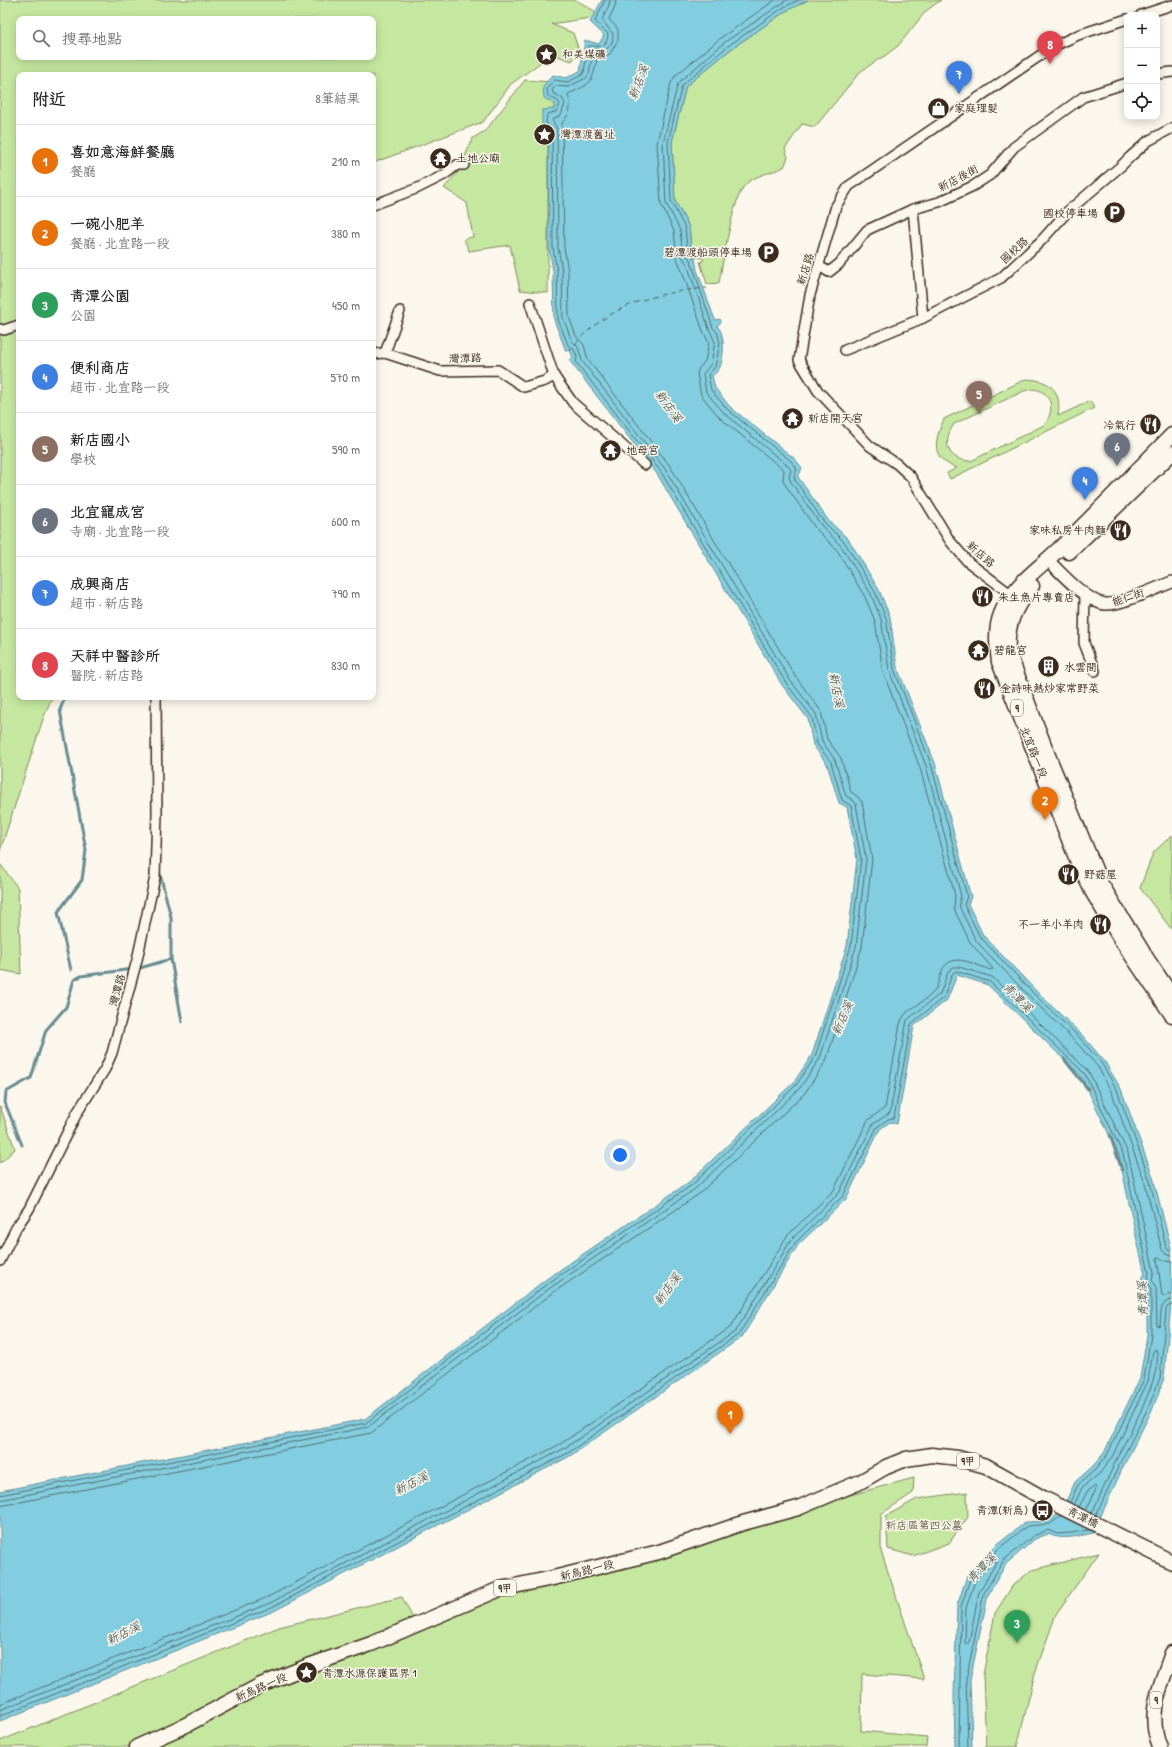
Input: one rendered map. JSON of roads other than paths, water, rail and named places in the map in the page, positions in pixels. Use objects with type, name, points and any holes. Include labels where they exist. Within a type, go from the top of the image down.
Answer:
[{"type":"main road","name":"北宜路一段","points":[[1172,435],[1062,547],[1034,584],[1016,598],[1001,614],[996,641],[999,662],[1014,703],[1077,860],[1093,893],[1120,938],[1172,1015]]},
{"type":"main road","name":"北宜路一段","points":[[1050,562],[1084,538],[1172,454]]},
{"type":"main road","name":"北宜路一段","points":[[1016,598],[1006,637],[1008,651],[1052,765],[1101,884],[1147,959],[1172,996]]},
{"type":"main road","name":"新烏路一段","points":[[137,1747],[186,1725],[261,1685],[311,1665],[371,1644],[500,1589],[553,1578],[659,1552],[744,1523],[798,1508],[860,1482],[886,1467],[906,1460],[932,1456],[958,1458],[981,1464],[1043,1498]]},
{"type":"main road","name":"青潭橋","points":[[1043,1498],[1172,1562]]},
{"type":"main road","name":"9","points":[[1160,1747],[1153,1714],[1172,1654]]},
{"type":"street","points":[[1150,12],[1172,5]]},
{"type":"street","name":"新店路","points":[[1016,598],[968,562],[950,541],[911,477],[897,464],[870,446],[818,391],[799,360],[808,302],[836,206],[849,186],[1054,46],[1096,29],[1124,20]]},
{"type":"street","points":[[1160,74],[1172,72]]},
{"type":"street","name":"新店後街","points":[[819,266],[828,272],[839,264],[867,230],[913,209],[939,202],[972,186],[990,175],[1014,147],[1083,97],[1124,84]]},
{"type":"street","name":"國校路","points":[[845,350],[923,318],[1001,278],[1041,241],[1068,211],[1148,142],[1172,128]]},
{"type":"street","points":[[376,204],[418,188],[444,175],[457,165],[464,165]]},
{"type":"street","points":[[913,209],[923,318]]},
{"type":"street","points":[[530,303],[554,376],[573,403],[645,466]]},
{"type":"street","points":[[385,353],[400,312]]},
{"type":"street","points":[[0,329],[4,330],[16,326]]},
{"type":"street","name":"灣潭路","points":[[376,354],[385,353],[440,371],[498,370],[524,387],[546,381],[554,376]]},
{"type":"street","name":"能仁街","points":[[1050,562],[1085,594],[1099,602],[1113,604],[1172,582]]},
{"type":"street","points":[[1085,594],[1084,643],[1095,671]]},
{"type":"street","name":"灣潭路","points":[[0,1261],[16,1228],[29,1209],[77,1114],[105,1069],[112,1054],[137,960],[155,877],[157,814],[156,700]]},
{"type":"water","name":"新店溪","points":[[602,0],[808,0],[786,11],[731,49],[686,86],[672,142],[675,201],[689,227],[692,257],[695,258],[697,270],[715,320],[720,319],[721,322],[717,326],[722,335],[723,354],[719,369],[712,376],[715,388],[730,407],[795,459],[802,468],[798,477],[828,520],[849,540],[879,590],[890,617],[897,667],[935,763],[971,897],[968,904],[983,935],[1038,993],[1082,1035],[1105,1062],[1121,1089],[1153,1177],[1171,1248],[1172,1293],[1164,1378],[1153,1408],[1124,1465],[1093,1533],[1065,1538],[1048,1534],[1035,1539],[1006,1564],[988,1595],[970,1680],[972,1747],[955,1747],[954,1695],[957,1606],[967,1576],[995,1546],[1026,1522],[1048,1521],[1061,1512],[1075,1482],[1093,1466],[1104,1453],[1140,1378],[1147,1335],[1147,1290],[1141,1278],[1145,1274],[1119,1155],[1081,1076],[988,985],[957,975],[947,1000],[914,1026],[897,1124],[890,1122],[880,1129],[846,1199],[798,1245],[742,1337],[570,1456],[274,1611],[0,1721],[0,1491],[365,1419],[545,1280],[689,1182],[794,1082],[812,1055],[847,946],[857,859],[847,807],[839,803],[827,764],[813,745],[808,719],[782,685],[657,474],[569,360],[573,358],[570,350],[566,351],[554,320],[553,271],[549,248],[548,129],[542,128],[542,110],[554,109],[556,105],[544,98],[543,86],[553,75],[566,78],[580,71],[585,40],[599,44],[604,35],[590,22]]},
{"type":"waterway","points":[[64,700],[60,710],[86,850],[82,880],[58,912],[71,970]]},
{"type":"waterway","points":[[159,870],[171,917],[171,959],[182,1022]]},
{"type":"waterway","points":[[22,1145],[5,1103],[6,1092],[31,1078],[46,1030],[66,1007],[74,980],[81,976],[140,968],[171,959]]},
{"type":"waterway","name":"青潭溪","points":[[1064,1059],[1088,1089]]},
{"type":"waterway","name":"青潭溪","points":[[1110,1135],[1122,1170]]},
{"type":"place","name":"和美煤礦","points":[[547,54]]},
{"type":"place","name":"天祥中醫診所","points":[[1050,64]]},
{"type":"place","name":"成興商店","points":[[959,94]]},
{"type":"place","name":"家庭理髮","points":[[939,108]]},
{"type":"place","name":"灣潭渡舊址","points":[[545,134]]},
{"type":"place","name":"土地公廟","points":[[440,158]]},
{"type":"place","name":"國校停車場","points":[[1114,213]]},
{"type":"place","name":"碧潭渡船頭停車場","points":[[768,252]]},
{"type":"place","name":"新店國小","points":[[979,414]]},
{"type":"place","name":"新店開天宮","points":[[793,418]]},
{"type":"place","name":"冷氣行","points":[[1151,425]]},
{"type":"place","name":"地母宮","points":[[611,450]]},
{"type":"place","name":"北宜寵成宮","points":[[1117,466]]},
{"type":"place","name":"便利商店","points":[[1085,500]]},
{"type":"place","name":"家味私房牛肉麵","points":[[1121,530]]},
{"type":"place","name":"朱生魚片專賣店","points":[[982,597]]},
{"type":"place","name":"碧龍宮","points":[[978,650]]},
{"type":"place","name":"水雲間","points":[[1049,667]]},
{"type":"place","name":"金詩味熱炒家常野菜","points":[[985,688]]},
{"type":"place","name":"一碗小肥羊","points":[[1045,820]]},
{"type":"place","name":"野菇屋","points":[[1069,874]]},
{"type":"place","name":"不一羊小羊肉","points":[[1100,924]]},
{"type":"place","name":"喜如意海鮮餐廳","points":[[730,1434]]},
{"type":"place","name":"青潭(新烏)","points":[[1043,1510]]},
{"type":"place","name":"青潭公園","points":[[1017,1643]]},
{"type":"place","name":"青潭水源保護區界 1","points":[[306,1673]]},
{"type":"park label","name":"新店區第四公墓","points":[[924,1525]]}]
